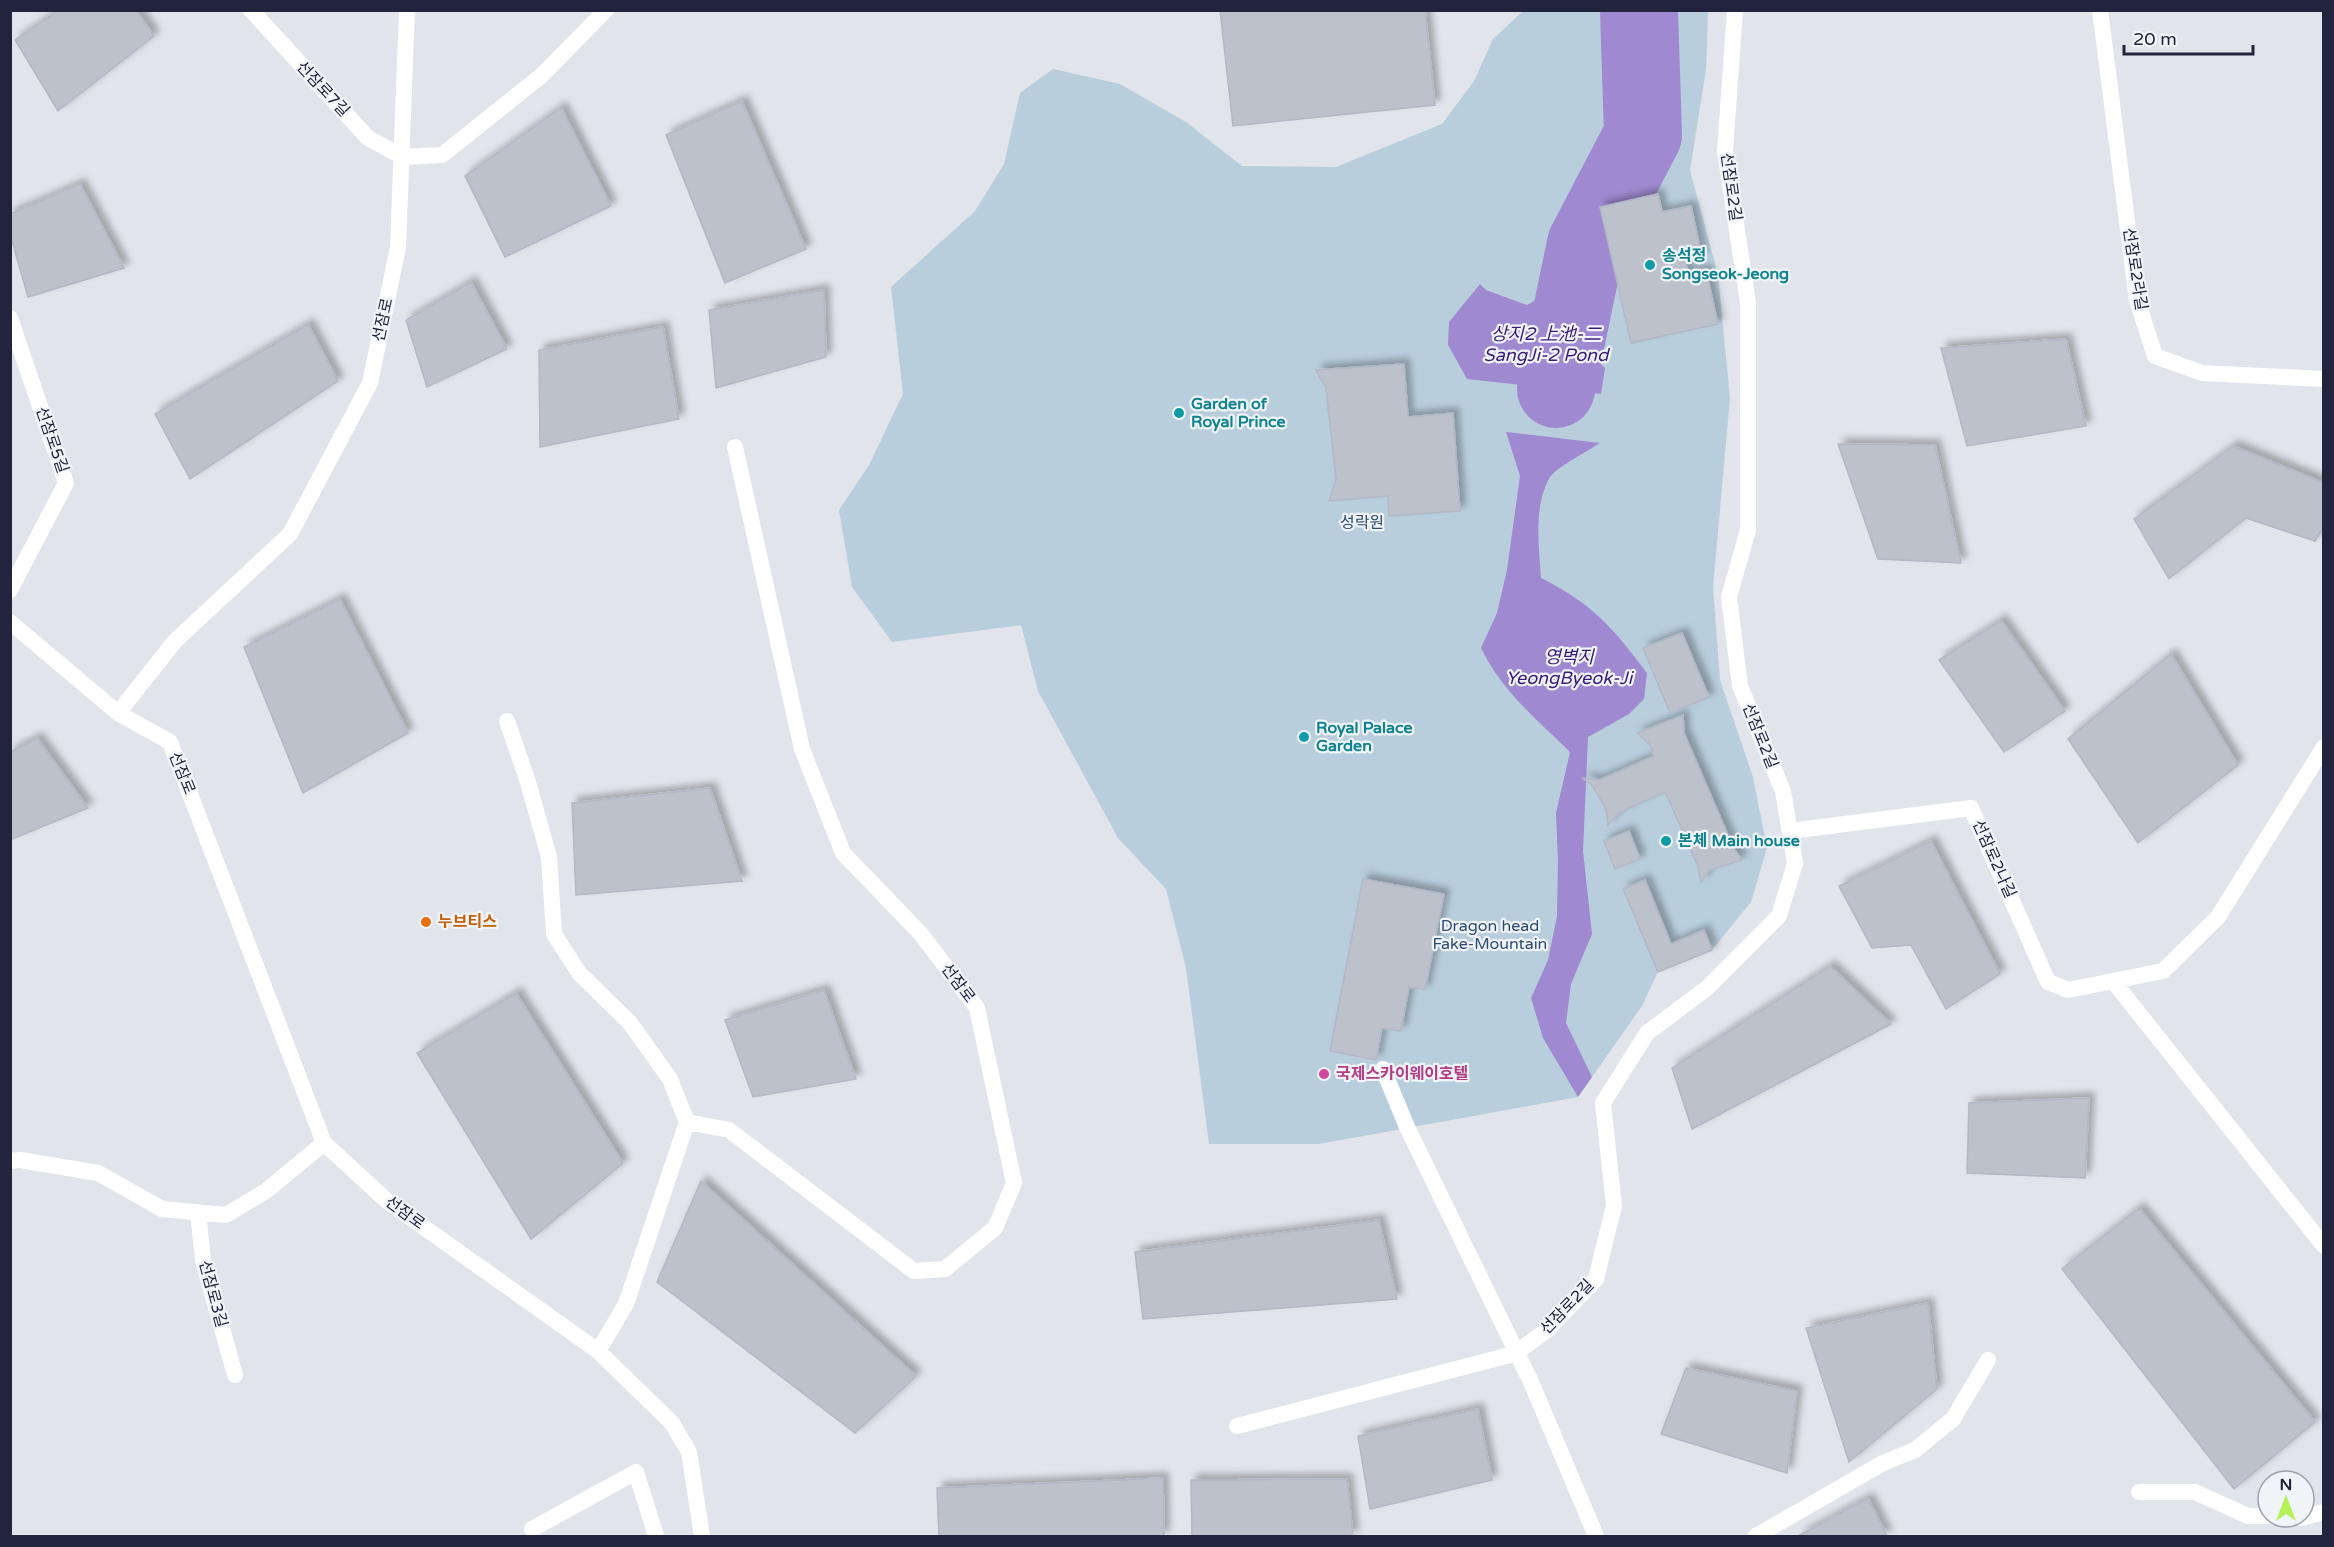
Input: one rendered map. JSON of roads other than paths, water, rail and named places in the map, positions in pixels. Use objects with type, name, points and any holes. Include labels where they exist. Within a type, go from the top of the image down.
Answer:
[{"type":"street","name":"선잠로7길","points":[[251,10],[368,138],[403,157]]},
{"type":"street","name":"선잠로","points":[[407,10],[398,247],[370,383],[290,534],[176,641],[118,713],[170,742],[324,1143],[387,1201],[598,1351],[672,1423],[689,1452],[702,1536]]},
{"type":"street","points":[[403,157],[442,156],[541,76],[606,10]]},
{"type":"street","name":"선잠로2길","points":[[1236,1426],[1516,1353],[1547,1330],[1596,1279],[1614,1206],[1603,1103],[1647,1033],[1707,988],[1779,916],[1795,863],[1790,831],[1783,791],[1740,686],[1729,597],[1748,530],[1749,471],[1748,303],[1725,151],[1735,10]]},
{"type":"street","name":"선잠로2라길","points":[[2100,10],[2137,300],[2155,356],[2202,373],[2324,380]]},
{"type":"street","name":"선잠로5길","points":[[10,318],[66,483],[10,590]]},
{"type":"street","name":"선잠로","points":[[687,1122],[729,1130],[914,1271],[945,1269],[995,1228],[1014,1183],[977,1008],[921,934],[843,854],[802,749],[735,447]]},
{"type":"street","points":[[10,622],[118,713]]},
{"type":"street","points":[[507,721],[527,779],[549,857],[554,934],[579,972],[637,1032],[670,1079],[687,1122],[626,1304],[598,1351]]},
{"type":"street","name":"선잠로2나길","points":[[1790,831],[1971,808],[2048,982],[2068,990],[2163,971],[2218,916],[2324,747]]},
{"type":"street","points":[[2113,981],[2324,1246]]},
{"type":"street","points":[[1383,1069],[1407,1127],[1516,1353],[1596,1536]]},
{"type":"street","points":[[10,1161],[20,1160],[98,1173],[162,1209],[226,1215],[266,1191],[324,1143]]},
{"type":"street","name":"선잠로3길","points":[[198,1212],[203,1260],[235,1375]]},
{"type":"street","points":[[1756,1536],[1883,1463],[1915,1450],[1953,1419],[1988,1360]]},
{"type":"street","points":[[532,1529],[636,1473],[656,1536]]},
{"type":"street","points":[[2139,1492],[2195,1492],[2248,1516],[2256,1516]]},
{"type":"water","name":"상지2 上池-二 SangJi-2 Pond","points":[[1586,244],[1598,283],[1599,299],[1590,354],[1605,368],[1601,394],[1467,379],[1448,345],[1449,322],[1480,284],[1486,290],[1527,305],[1551,292],[1559,270]]},
{"type":"water","name":"영벽지 YeongByeok-Ji","points":[[1506,432],[1600,443],[1554,473],[1545,488],[1538,527],[1541,578],[1575,597],[1601,618],[1647,673],[1644,699],[1629,714],[1588,737],[1583,851],[1592,934],[1571,984],[1566,1023],[1592,1077],[1578,1097],[1543,1038],[1531,998],[1548,960],[1557,916],[1556,813],[1570,752],[1509,691],[1481,648],[1497,613],[1507,570],[1520,476]]},
{"type":"waterway","points":[[1556,389],[1586,244],[1643,135],[1639,10]]},
{"type":"place","name":"송석정 Songseok-Jeong","points":[[1650,265]]},
{"type":"place","name":"Garden of Royal Prince","points":[[1179,413]]},
{"type":"place","name":"Royal Palace Garden","points":[[1304,737]]},
{"type":"place","name":"본체 Main house","points":[[1666,841]]},
{"type":"place","name":"누브티스","points":[[426,922]]},
{"type":"place","name":"국제스카이웨이호텔","points":[[1324,1074]]},
{"type":"park label","name":"성락원","points":[[1362,523]]},
{"type":"park label","name":"Dragon head Fake-Mountain","points":[[1490,935]]}]
